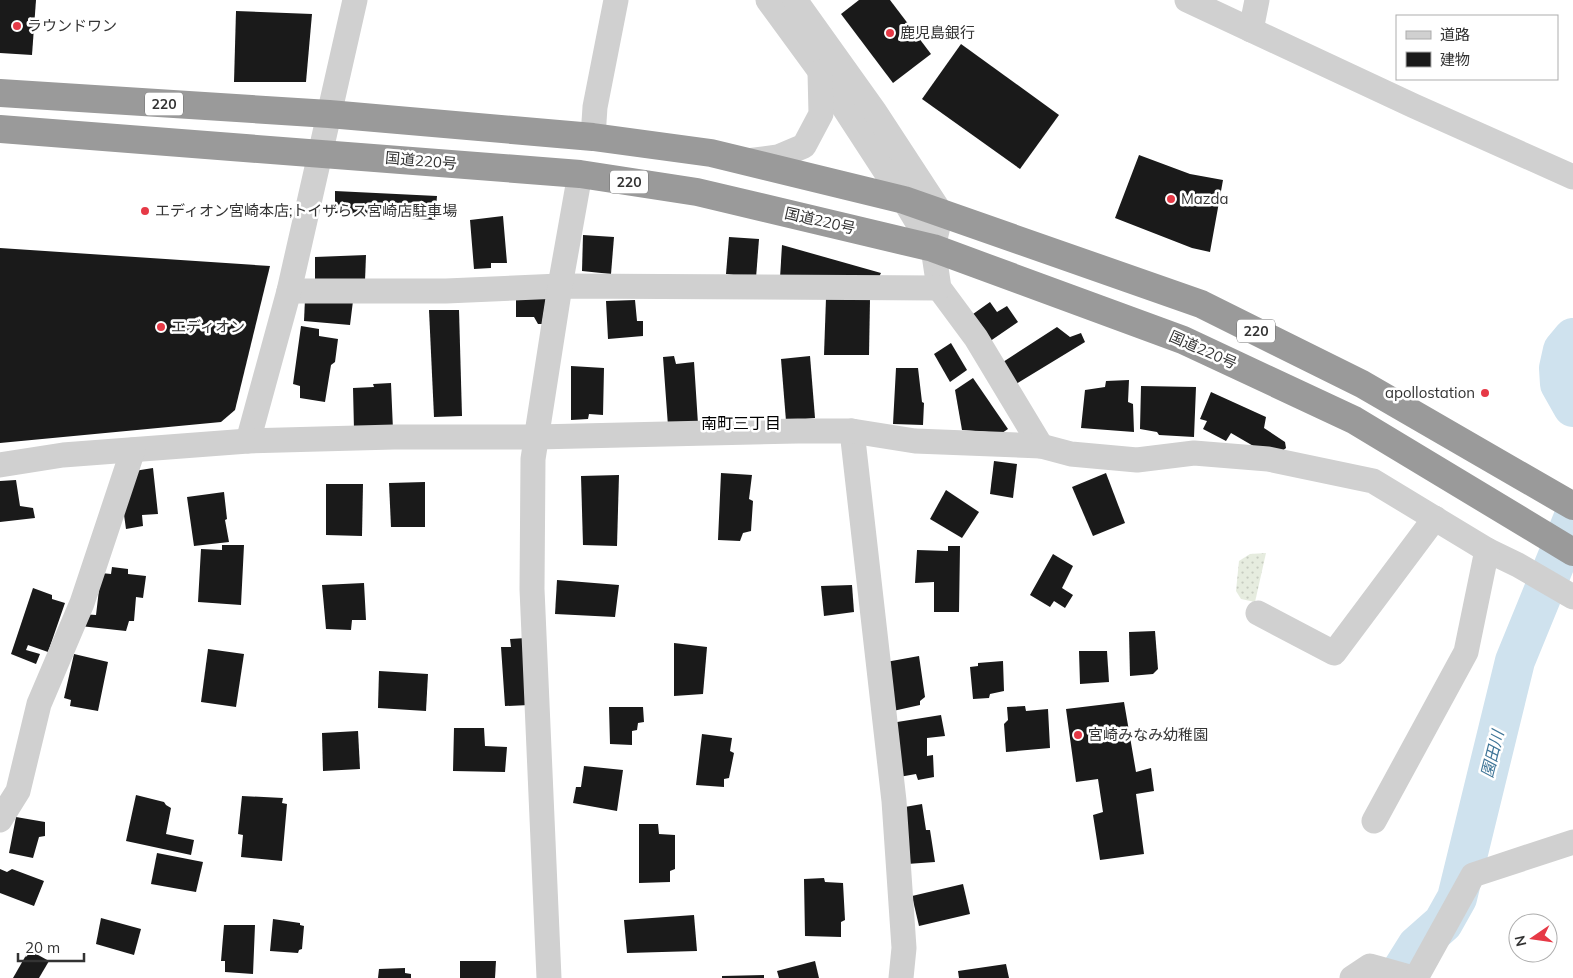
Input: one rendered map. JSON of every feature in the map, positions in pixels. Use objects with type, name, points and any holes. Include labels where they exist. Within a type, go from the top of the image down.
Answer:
[{"type":"highway","name":"220","points":[[0,93],[329,114],[593,137],[711,153],[904,200],[1201,304],[1362,384],[1562,500]]},
{"type":"highway","name":"国道220号","points":[[0,128],[580,174],[697,192],[933,248],[1183,340],[1345,415],[1573,552]]},
{"type":"street","points":[[248,441],[289,291],[355,0]]},
{"type":"street","points":[[593,137],[595,107],[616,0]]},
{"type":"street","points":[[768,0],[820,71],[933,248]]},
{"type":"street","points":[[795,0],[875,112],[941,213],[933,248],[939,288],[976,338],[1041,446]]},
{"type":"street","points":[[1188,0],[1414,106],[1573,177]]},
{"type":"street","points":[[1250,30],[1257,0]]},
{"type":"street","points":[[745,161],[778,157],[804,146],[821,114],[820,71]]},
{"type":"street","points":[[549,978],[532,589],[533,459],[560,286],[578,194],[580,174]]},
{"type":"street","points":[[289,291],[446,291],[560,286],[939,288]]},
{"type":"street","points":[[0,465],[63,456],[248,441],[798,431],[852,431],[915,440],[1041,446],[1071,454],[1137,460],[1194,453],[1268,459],[1373,480],[1487,550],[1518,565],[1573,597]]},
{"type":"street","points":[[852,431],[894,801],[904,948],[901,978]]},
{"type":"street","points":[[0,820],[18,791],[40,704],[82,603],[133,450]]},
{"type":"street","points":[[1258,613],[1334,652],[1435,518]]},
{"type":"street","points":[[1374,821],[1466,652],[1487,550]]},
{"type":"street","points":[[1352,978],[1370,966],[1412,978],[1473,875],[1573,842]]},
{"type":"shaded area","points":[[1266,553],[1255,602],[1241,599],[1236,591],[1239,561],[1250,554]]},
{"type":"building","name":"ラウンドワン","points":[[0,0],[36,0],[32,55],[0,53]]},
{"type":"building","points":[[859,0],[890,0],[931,54],[893,83],[841,14]]},
{"type":"building","points":[[236,11],[312,14],[306,82],[234,82]]},
{"type":"building","points":[[961,44],[1059,115],[1020,169],[922,99]]},
{"type":"building","name":"Mazda","points":[[1139,155],[1190,174],[1223,180],[1210,252],[1192,248],[1115,218]]},
{"type":"building","points":[[335,191],[437,196],[435,220],[335,213]]},
{"type":"building","points":[[503,216],[507,263],[491,263],[491,268],[474,269],[470,220]]},
{"type":"building","points":[[583,235],[614,237],[611,274],[582,271]]},
{"type":"building","points":[[729,237],[759,239],[756,278],[726,274]]},
{"type":"building","points":[[782,245],[881,273],[878,279],[780,278]]},
{"type":"building","points":[[0,248],[270,266],[235,410],[221,422],[0,443]]},
{"type":"building","points":[[366,255],[365,281],[315,280],[315,257]]},
{"type":"building","points":[[516,298],[546,299],[542,324],[538,324],[534,317],[516,317]]},
{"type":"building","points":[[826,298],[870,299],[869,355],[824,355]]},
{"type":"building","points":[[305,299],[353,301],[350,325],[304,321]]},
{"type":"building","points":[[635,300],[637,321],[643,321],[643,336],[608,339],[606,301]]},
{"type":"building","points":[[990,302],[997,312],[1007,306],[1018,322],[983,346],[966,319]]},
{"type":"building","points":[[429,310],[459,310],[462,416],[434,417]]},
{"type":"building","points":[[301,326],[319,329],[319,336],[338,339],[335,362],[331,365],[325,402],[300,398],[300,386],[293,384]]},
{"type":"building","points":[[1057,327],[1070,337],[1081,333],[1085,342],[1016,384],[1003,362]]},
{"type":"building","points":[[951,343],[967,370],[950,382],[934,354]]},
{"type":"building","points":[[674,356],[676,364],[694,362],[698,424],[668,426],[663,357]]},
{"type":"building","points":[[810,356],[815,418],[786,421],[781,359]]},
{"type":"building","points":[[571,366],[604,368],[603,415],[589,414],[588,419],[571,420]]},
{"type":"building","points":[[896,368],[918,368],[922,402],[924,403],[923,425],[893,424]]},
{"type":"building","points":[[973,378],[1008,429],[1002,433],[962,430],[955,390]]},
{"type":"building","points":[[1129,380],[1128,402],[1133,404],[1134,432],[1081,428],[1085,390],[1105,387],[1106,381]]},
{"type":"building","points":[[391,383],[393,430],[354,430],[353,388],[374,387],[373,384]]},
{"type":"building","points":[[1141,386],[1196,387],[1194,437],[1159,435],[1157,432],[1140,429]]},
{"type":"building","points":[[1211,392],[1266,417],[1264,428],[1285,442],[1286,448],[1281,452],[1262,451],[1231,433],[1226,441],[1203,429],[1207,421],[1200,419]]},
{"type":"building","points":[[994,461],[1017,464],[1013,498],[990,494]]},
{"type":"building","points":[[153,468],[158,514],[142,515],[143,526],[126,529],[121,493],[128,472]]},
{"type":"building","points":[[721,473],[752,475],[749,499],[753,501],[751,531],[743,533],[740,541],[718,540]]},
{"type":"building","points":[[1106,473],[1125,523],[1093,536],[1072,487]]},
{"type":"building","points":[[619,475],[617,546],[583,545],[581,476]]},
{"type":"building","points":[[16,480],[20,506],[33,508],[35,518],[0,522],[0,481]]},
{"type":"building","points":[[425,482],[425,527],[391,527],[389,483]]},
{"type":"building","points":[[326,484],[363,484],[362,536],[326,535]]},
{"type":"building","points":[[946,490],[979,512],[962,538],[930,519]]},
{"type":"building","points":[[224,492],[227,519],[225,520],[229,542],[194,546],[187,497]]},
{"type":"building","points":[[222,545],[244,545],[241,605],[198,602],[201,549],[222,550]]},
{"type":"building","points":[[948,546],[960,546],[959,612],[934,612],[934,582],[915,583],[917,550],[948,551]]},
{"type":"building","points":[[1053,554],[1073,566],[1062,588],[1073,595],[1065,608],[1054,601],[1050,607],[1030,595]]},
{"type":"building","points":[[112,567],[128,569],[128,574],[146,576],[143,598],[136,597],[134,621],[129,621],[126,631],[80,626],[81,614],[96,615],[101,573],[111,574]]},
{"type":"building","points":[[557,580],[619,585],[615,617],[555,614]]},
{"type":"building","points":[[364,583],[366,620],[352,620],[351,630],[326,629],[322,585]]},
{"type":"building","points":[[852,585],[854,612],[824,616],[821,586]]},
{"type":"building","points":[[33,588],[52,595],[52,599],[65,603],[48,652],[28,645],[26,650],[40,654],[36,664],[11,654]]},
{"type":"building","points":[[1155,631],[1158,669],[1153,674],[1130,676],[1129,632]]},
{"type":"building","points":[[526,638],[529,705],[505,706],[501,647],[511,647],[510,639]]},
{"type":"building","points":[[674,643],[707,647],[703,694],[674,696]]},
{"type":"building","points":[[208,649],[244,654],[236,707],[201,702]]},
{"type":"building","points":[[1079,651],[1107,651],[1109,682],[1080,684]]},
{"type":"building","points":[[74,654],[108,662],[98,711],[70,706],[71,700],[64,698]]},
{"type":"building","points":[[919,656],[925,697],[920,701],[920,705],[893,711],[886,662]]},
{"type":"building","points":[[1003,661],[1004,691],[990,694],[989,698],[973,699],[970,667],[978,666],[978,663]]},
{"type":"building","points":[[379,671],[428,674],[426,711],[378,708]]},
{"type":"building","points":[[1124,702],[1136,772],[1151,768],[1154,791],[1136,794],[1144,854],[1100,860],[1093,815],[1103,812],[1098,779],[1076,782],[1066,709]]},
{"type":"building","points":[[1025,706],[1026,711],[1048,709],[1050,748],[1006,752],[1004,724],[1008,720],[1007,707]]},
{"type":"building","points":[[609,707],[643,707],[644,722],[638,723],[637,730],[632,731],[632,745],[610,744]]},
{"type":"building","points":[[941,715],[945,736],[927,738],[927,756],[933,755],[934,777],[918,780],[916,774],[899,777],[891,723]]},
{"type":"building","points":[[454,728],[484,728],[485,746],[507,747],[505,772],[453,771]]},
{"type":"building","points":[[358,731],[360,769],[323,771],[322,733]]},
{"type":"building","points":[[702,734],[732,738],[730,751],[734,753],[729,778],[724,779],[724,787],[696,785]]},
{"type":"building","points":[[584,766],[623,770],[617,811],[573,803],[576,787],[581,787]]},
{"type":"building","points":[[136,795],[164,802],[171,808],[166,834],[194,840],[191,855],[126,841]]},
{"type":"building","points":[[242,796],[283,798],[282,803],[287,804],[282,861],[241,857],[243,835],[238,834]]},
{"type":"building","points":[[922,804],[926,830],[930,830],[935,862],[907,864],[899,808]]},
{"type":"building","points":[[16,817],[45,822],[45,836],[39,837],[33,858],[9,853]]},
{"type":"building","points":[[639,824],[658,824],[659,834],[675,835],[675,869],[670,871],[670,882],[639,883]]},
{"type":"building","points":[[157,853],[203,862],[196,892],[151,884]]},
{"type":"building","points":[[0,869],[7,872],[12,869],[44,881],[34,906],[0,893]]},
{"type":"building","points":[[824,878],[825,882],[843,883],[845,920],[841,922],[841,937],[805,936],[804,879]]},
{"type":"building","points":[[963,884],[970,914],[919,926],[912,896]]},
{"type":"building","points":[[694,915],[697,951],[627,953],[624,920]]},
{"type":"building","points":[[101,918],[141,929],[134,955],[96,944]]},
{"type":"building","points":[[273,919],[300,923],[300,925],[304,926],[302,949],[298,953],[270,951]]},
{"type":"building","points":[[224,925],[255,925],[253,974],[225,972],[225,961],[221,961]]},
{"type":"building","points":[[29,950],[49,961],[39,978],[13,978]]},
{"type":"building","points":[[460,961],[496,961],[495,978],[460,978]]},
{"type":"building","points":[[815,961],[819,978],[779,978],[777,971]]},
{"type":"building","points":[[1006,964],[1009,978],[959,978],[958,971]]},
{"type":"building","points":[[405,968],[405,973],[411,974],[411,978],[378,978],[379,969]]},
{"type":"building","points":[[764,975],[764,978],[722,978],[722,976]]},
{"type":"waterway","name":"園田川","points":[[1573,338],[1563,350],[1559,368],[1560,384],[1573,407]]},
{"type":"waterway","name":"園田川","points":[[1397,978],[1417,946],[1443,923],[1457,898],[1515,661],[1573,519]]},
{"type":"place","name":"ラウンドワン","points":[[17,26]]},
{"type":"place","name":"鹿児島銀行","points":[[890,33]]},
{"type":"place","name":"Mazda","points":[[1171,199]]},
{"type":"place","name":"エディオン宮崎本店;トイザらス宮崎店駐車場","points":[[145,211]]},
{"type":"place","name":"エディオン","points":[[161,327]]},
{"type":"place","name":"apollostation","points":[[1485,393]]},
{"type":"place","name":"宮崎みなみ幼稚園","points":[[1078,735]]},
{"type":"district","name":"南町三丁目","points":[[741,423]]}]
